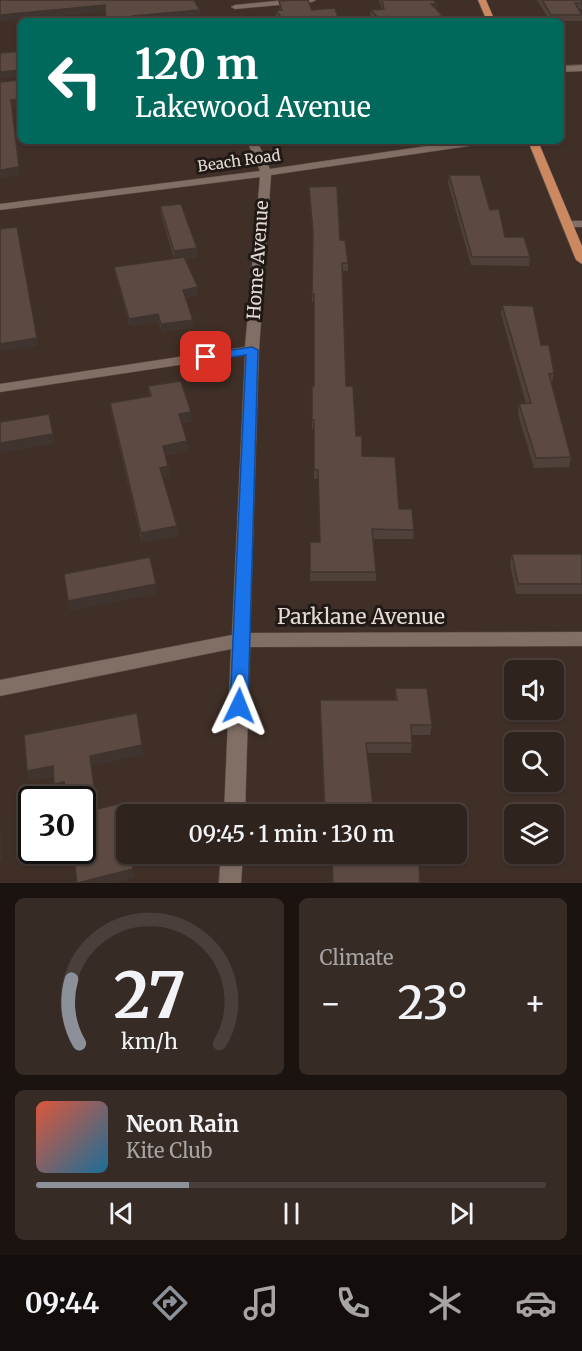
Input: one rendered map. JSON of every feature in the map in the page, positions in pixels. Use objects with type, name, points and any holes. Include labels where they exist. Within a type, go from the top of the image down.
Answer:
[{"type":"main road","points":[[482,0],[490,18]]},
{"type":"main road","points":[[535,144],[582,260]]},
{"type":"street","points":[[235,7],[312,0]]},
{"type":"street","points":[[564,69],[582,68]]},
{"type":"street","points":[[253,144],[266,173]]},
{"type":"street","name":"Beach Road","points":[[0,207],[266,173],[462,144]]},
{"type":"street","name":"Home Avenue","points":[[234,804],[252,350],[266,173]]},
{"type":"street","points":[[569,224],[582,224]]},
{"type":"street","points":[[0,388],[252,350]]},
{"type":"street","name":"Parklane Avenue","points":[[0,688],[242,640],[582,639]]},
{"type":"street","points":[[231,883],[232,864]]},
{"type":"building","points":[[0,0],[194,0],[200,10],[133,16],[134,18],[106,18],[105,5],[0,15]]},
{"type":"building","points":[[308,0],[312,10],[335,8],[338,18],[282,18],[276,11],[282,10],[279,1]]},
{"type":"building","points":[[382,0],[433,0],[437,4],[431,4],[443,16],[378,18],[371,10],[384,9]]},
{"type":"building","points":[[542,0],[581,0],[582,3],[575,3],[582,15],[551,15]]},
{"type":"building","points":[[18,51],[18,70],[0,72],[0,53]]},
{"type":"building","points":[[18,80],[18,99],[11,100],[19,167],[0,170],[0,82]]},
{"type":"building","points":[[449,175],[480,175],[490,210],[499,209],[505,237],[524,237],[530,257],[472,257]]},
{"type":"building","points":[[337,186],[340,240],[345,240],[348,263],[342,263],[346,386],[353,386],[356,436],[362,436],[362,456],[395,457],[399,509],[412,509],[414,530],[372,529],[376,572],[310,572],[310,542],[320,542],[318,470],[314,470],[314,420],[312,420],[314,294],[312,294],[313,232],[309,187]]},
{"type":"building","points":[[181,204],[197,248],[174,251],[160,206]]},
{"type":"building","points":[[17,227],[37,338],[0,344],[0,229]]},
{"type":"building","points":[[184,257],[198,287],[183,290],[193,320],[161,324],[158,314],[129,319],[114,267]]},
{"type":"building","points":[[502,305],[533,306],[541,345],[549,345],[554,373],[549,374],[571,457],[536,458],[519,404],[531,403]]},
{"type":"building","points":[[181,381],[191,412],[179,414],[187,441],[163,446],[168,466],[160,468],[177,526],[141,533],[110,403],[151,396],[148,386]]},
{"type":"building","points":[[49,414],[53,434],[0,443],[0,422]]},
{"type":"building","points":[[512,554],[582,554],[582,584],[518,584]]},
{"type":"building","points":[[150,557],[156,584],[68,601],[64,574]]},
{"type":"building","points":[[395,688],[427,688],[432,725],[411,725],[412,743],[366,743],[373,804],[325,804],[320,700],[397,700]]},
{"type":"building","points":[[137,713],[142,745],[90,756],[94,786],[65,786],[64,782],[54,784],[53,766],[27,771],[24,735]]},
{"type":"building","points":[[96,801],[97,809],[116,804],[116,864],[132,864],[133,869],[77,883],[75,864],[96,864]]},
{"type":"building","points":[[332,864],[419,865],[420,883],[333,883]]},
{"type":"route","points":[[206,357],[252,350],[239,706]]}]
